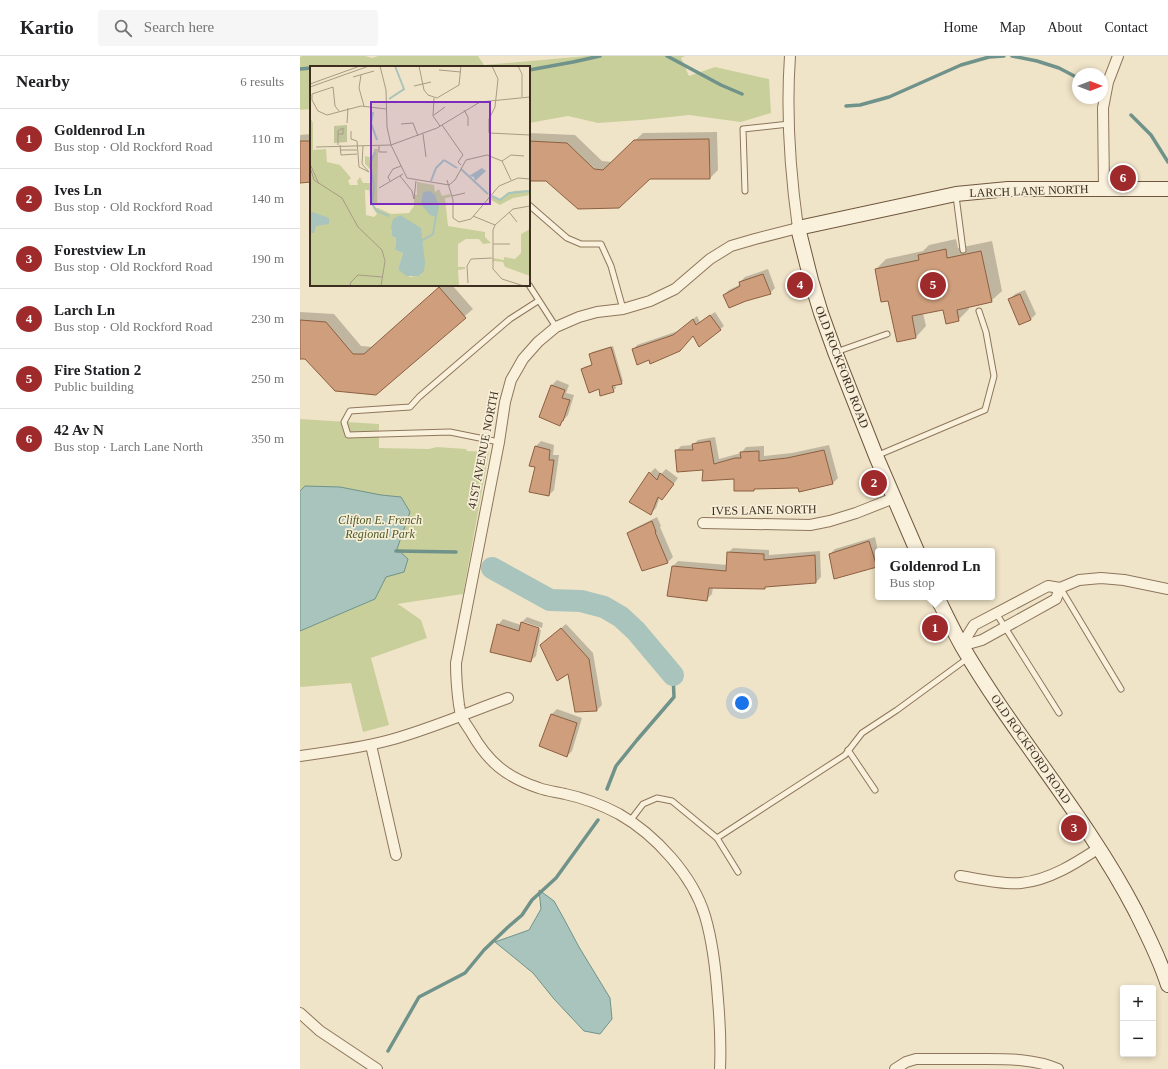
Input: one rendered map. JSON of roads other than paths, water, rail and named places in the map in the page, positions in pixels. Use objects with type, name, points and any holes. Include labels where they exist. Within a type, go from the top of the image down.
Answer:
[{"type":"street","name":"OLD ROCKFORD ROAD","points":[[790,56],[788,91],[789,124],[792,186],[798,228],[821,313],[835,352],[876,456],[916,548]]},
{"type":"street","points":[[1104,189],[1104,95],[1118,56]]},
{"type":"street","name":"LARCH LANE NORTH","points":[[798,228],[956,194],[1008,189],[1168,189]]},
{"type":"street","name":"41ST AVENUE NORTH","points":[[720,1069],[721,1044],[716,970],[711,941],[705,915],[692,887],[674,859],[655,841],[619,814],[597,804],[567,794],[518,781],[501,770],[485,754],[461,716],[456,686],[456,663],[499,442],[504,402],[511,380],[523,359],[538,342],[556,327],[579,317],[597,312],[623,309],[650,301],[675,289],[710,259],[731,246],[755,238],[798,228]]},
{"type":"street","name":"IVES LANE NORTH","points":[[702,523],[810,525],[856,514],[894,498]]},
{"type":"street","points":[[965,652],[974,625],[1048,586],[1060,588],[1079,580],[1101,578],[1124,580],[1168,589]]},
{"type":"street","points":[[965,652],[982,640],[1056,599],[1060,588]]},
{"type":"street","name":"OLD ROCKFORD ROAD","points":[[939,600],[965,652],[1001,708],[1099,848],[1123,888],[1146,932],[1168,985]]},
{"type":"street","points":[[300,756],[335,752],[391,740],[508,698]]},
{"type":"street","points":[[371,745],[396,855]]},
{"type":"street","points":[[960,876],[1020,884],[1038,880],[1054,874],[1099,848]]},
{"type":"street","points":[[300,1013],[320,1031],[377,1069]]},
{"type":"street","points":[[896,1069],[906,1062],[916,1059],[1024,1060],[1049,1065],[1058,1069]]},
{"type":"lane","points":[[745,191],[743,128],[789,124]]},
{"type":"lane","points":[[956,194],[963,250]]},
{"type":"lane","points":[[530,205],[567,238],[581,244],[600,244],[611,266],[623,309]]},
{"type":"lane","points":[[529,286],[556,327]]},
{"type":"lane","points":[[499,442],[450,432],[348,435],[344,422],[350,411],[410,408],[419,397],[510,318],[538,301]]},
{"type":"lane","points":[[876,456],[985,410],[994,376],[986,332],[979,311]]},
{"type":"lane","points":[[835,352],[888,334]]},
{"type":"lane","points":[[1060,588],[1121,689]]},
{"type":"lane","points":[[996,613],[1059,713]]},
{"type":"lane","points":[[717,838],[845,755],[862,733],[897,710],[965,652]]},
{"type":"lane","points":[[848,750],[875,790]]},
{"type":"lane","points":[[630,821],[643,804],[657,798],[672,801],[717,838],[738,872]]},
{"type":"water","points":[[305,486],[340,487],[381,495],[401,497],[410,512],[397,549],[408,559],[404,572],[386,577],[375,599],[300,631],[300,491]]},
{"type":"water","points":[[539,890],[554,901],[579,947],[610,998],[612,1019],[600,1034],[584,1031],[554,999],[533,973],[495,942],[529,930],[541,909]]},
{"type":"waterway","points":[[530,70],[600,56]]},
{"type":"waterway","points":[[667,56],[721,85],[742,94]]},
{"type":"waterway","points":[[846,106],[860,105],[889,97],[961,65],[989,57],[1004,56]]},
{"type":"waterway","points":[[1012,56],[1037,61],[1059,68],[1072,75]]},
{"type":"waterway","points":[[300,69],[310,68]]},
{"type":"waterway","points":[[1131,115],[1151,135],[1168,162]]},
{"type":"waterway","points":[[396,551],[456,552]]},
{"type":"waterway","points":[[492,568],[550,600],[581,601],[604,607],[621,617],[636,631],[673,675]]},
{"type":"waterway","points":[[607,789],[616,766],[674,697],[673,675]]},
{"type":"waterway","points":[[388,1051],[419,997],[465,973],[484,950],[522,915],[532,900],[556,878],[598,820]]},
{"type":"place","name":"42 Av N","points":[[1123,178]]},
{"type":"place","name":"Larch Ln","points":[[800,285]]},
{"type":"place","name":"Fire Station 2","points":[[933,285]]},
{"type":"place","name":"Ives Ln","points":[[874,483]]},
{"type":"place","name":"Goldenrod Ln","points":[[935,628]]},
{"type":"place","name":"Forestview Ln","points":[[1074,828]]},
{"type":"park label","name":"Clifton E. French Regional Park","points":[[380,527]]}]
